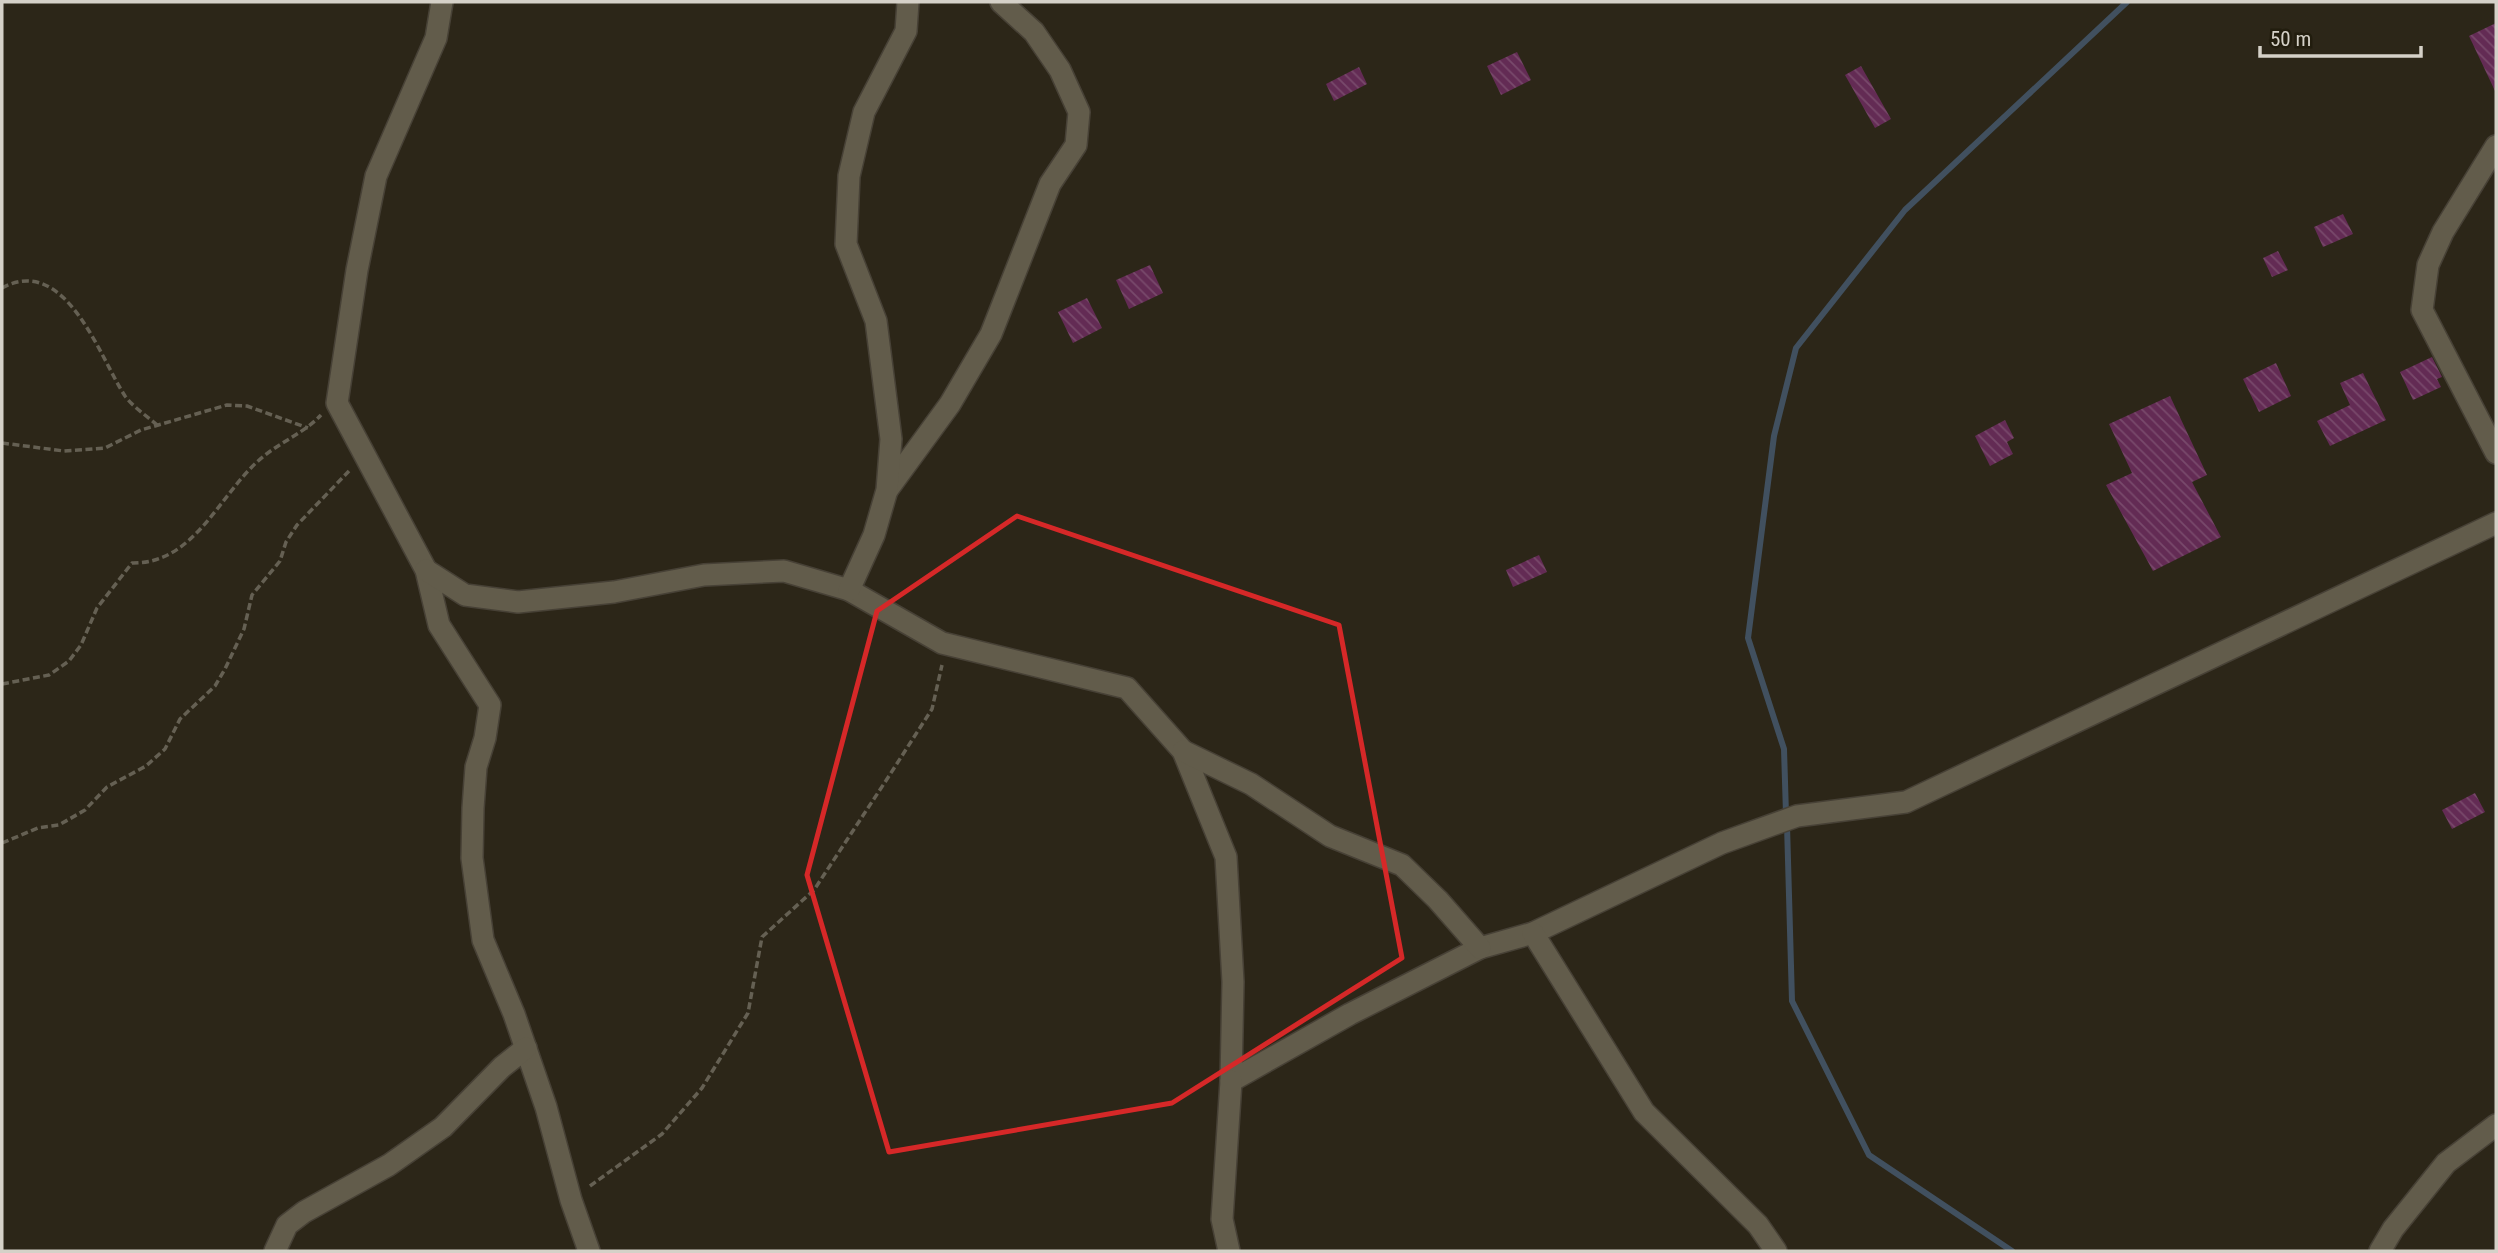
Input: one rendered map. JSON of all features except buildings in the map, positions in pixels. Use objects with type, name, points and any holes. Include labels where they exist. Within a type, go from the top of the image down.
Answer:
[{"type":"street","points":[[442,2],[436,38],[376,176],[357,270],[337,403],[373,466],[426,570],[439,625],[490,705],[476,767],[472,858],[483,940],[526,1048],[589,1251]]},
{"type":"street","points":[[887,490],[950,404],[991,334],[1050,184],[1076,145],[1079,112],[1060,70],[1034,32],[1001,2]]},
{"type":"street","points":[[849,590],[874,535],[887,490],[891,439],[876,321],[846,244],[849,176],[864,112],[896,56],[913,3]]},
{"type":"street","points":[[2496,146],[2443,232],[2428,265],[2422,310],[2496,453]]},
{"type":"street","points":[[1231,1081],[1350,1014],[1479,948],[1533,933],[1722,843],[1797,816],[1906,802],[2496,523]]},
{"type":"street","points":[[426,570],[465,595],[518,602],[591,595],[704,575],[784,571],[849,590],[942,643],[1127,688],[1182,751],[1226,858],[1233,982],[1231,1081],[1222,1219],[1229,1251]]},
{"type":"street","points":[[1182,751],[1251,784],[1330,836],[1402,866],[1438,900],[1479,948]]},
{"type":"street","points":[[1533,933],[1644,1112],[1758,1225],[1776,1251]]},
{"type":"street","points":[[275,1251],[287,1225],[304,1212],[389,1165],[443,1127],[502,1067],[526,1048]]},
{"type":"street","points":[[2380,1251],[2393,1229],[2446,1163],[2496,1125]]},
{"type":"path","points":[[2,288],[13,282],[40,283],[81,315],[126,397],[157,425]]},
{"type":"path","points":[[2,684],[49,675],[69,661],[81,645],[97,608],[132,563],[146,563],[169,555],[187,544],[256,462],[275,447],[310,429],[337,403]]},
{"type":"path","points":[[2,443],[64,451],[105,448],[157,425],[227,405],[247,405],[310,429]]},
{"type":"path","points":[[2,843],[38,828],[59,825],[85,810],[107,787],[146,766],[165,749],[180,719],[215,686],[225,670],[244,629],[252,595],[280,561],[286,542],[297,524],[358,463],[373,466]]},
{"type":"path","points":[[571,1200],[662,1134],[702,1088],[748,1013],[762,937],[814,890],[932,709],[943,656],[942,643]]},
{"type":"highlighted area","points":[[1017,516],[1339,625],[1402,958],[1172,1103],[889,1152],[807,875],[877,611]]},
{"type":"waterway","points":[[1786,814],[1784,749],[1748,638],[1774,436],[1796,348],[1905,210],[2127,2]]},
{"type":"waterway","points":[[1787,825],[1792,1001],[1869,1155],[2012,1251]]}]
